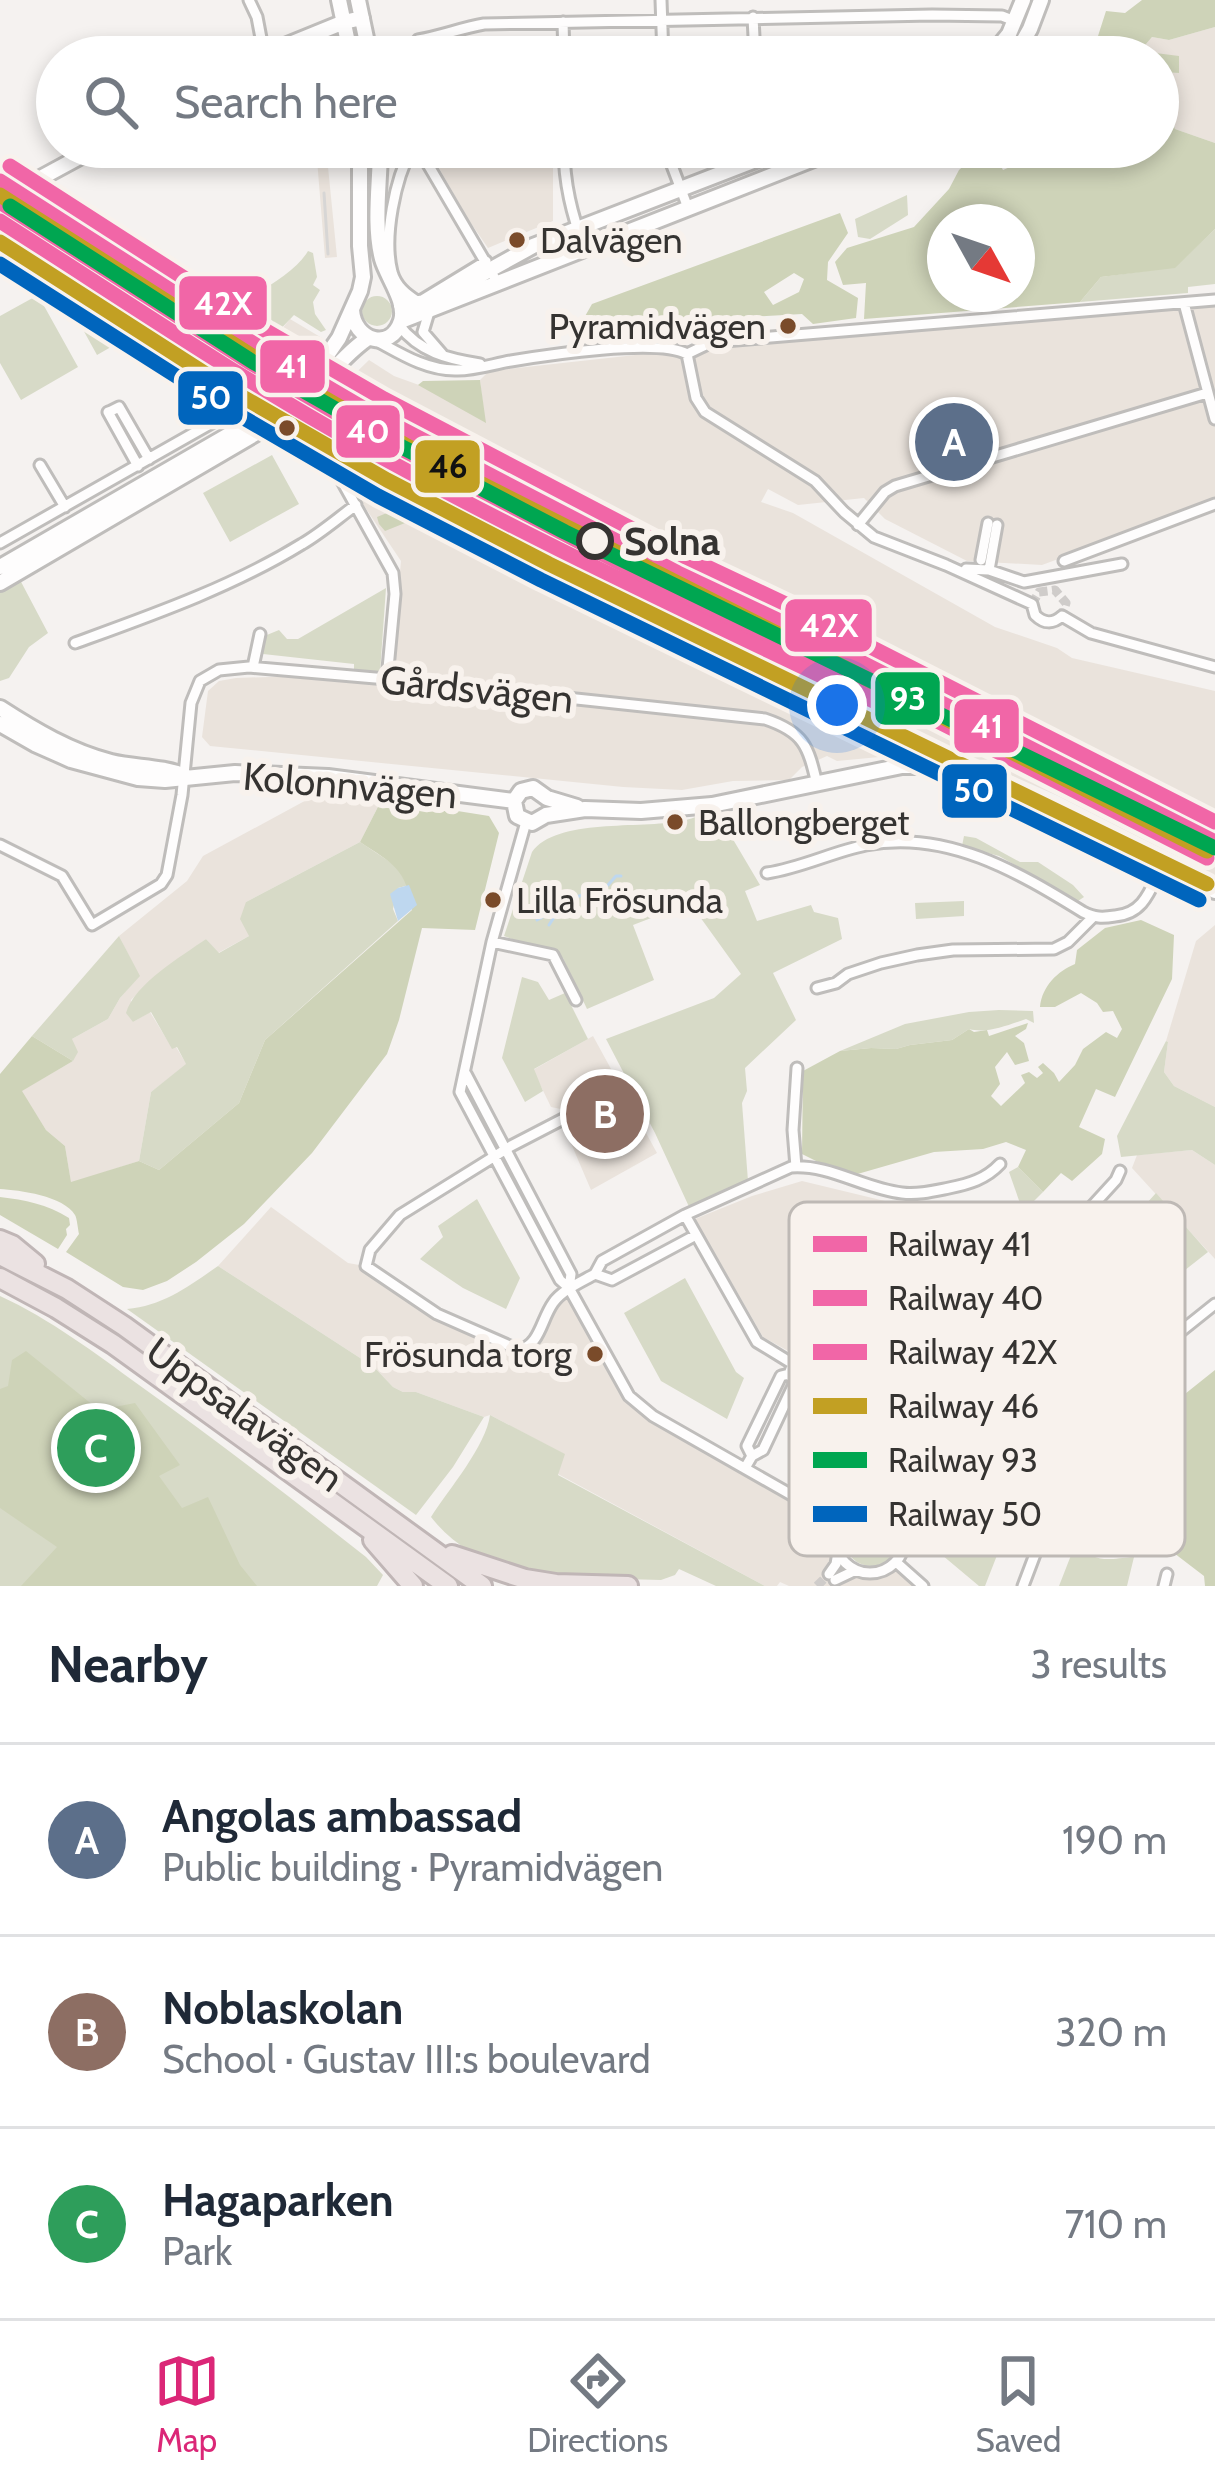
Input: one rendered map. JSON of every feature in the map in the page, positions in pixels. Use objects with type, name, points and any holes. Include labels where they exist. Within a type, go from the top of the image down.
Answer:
[{"type":"highway","points":[[0,1240],[67,1289]]},
{"type":"highway","name":"Uppsalavägen","points":[[0,1255],[67,1289],[124,1326],[482,1586]]},
{"type":"highway","name":"Uppsalavägen","points":[[0,1278],[113,1344],[448,1586]]},
{"type":"highway","points":[[354,1518],[413,1586]]},
{"type":"highway","points":[[429,1547],[525,1579],[628,1586]]},
{"type":"street","points":[[248,0],[257,17],[259,36]]},
{"type":"street","points":[[339,0],[347,36]]},
{"type":"street","points":[[358,0],[366,36]]},
{"type":"street","points":[[662,0],[662,36]]},
{"type":"street","points":[[803,16],[804,0]]},
{"type":"street","points":[[932,0],[932,15]]},
{"type":"street","points":[[1007,36],[1023,0]]},
{"type":"street","points":[[1026,36],[1041,0]]},
{"type":"street","points":[[438,36],[484,24],[803,16],[1002,16],[1030,29]]},
{"type":"street","points":[[752,17],[753,36]]},
{"type":"street","points":[[310,36],[362,18]]},
{"type":"street","points":[[563,22],[563,36]]},
{"type":"street","points":[[0,200],[57,168]]},
{"type":"street","points":[[0,583],[283,410],[332,350],[360,291],[360,168]]},
{"type":"street","points":[[380,168],[379,243],[414,342],[446,358],[491,365]]},
{"type":"street","points":[[0,567],[253,421],[304,403],[348,353],[393,333],[400,307],[392,271],[392,206],[403,168]]},
{"type":"street","points":[[430,168],[491,271]]},
{"type":"street","points":[[564,168],[568,205],[584,248]]},
{"type":"street","points":[[672,168],[688,208]]},
{"type":"street","points":[[446,358],[423,332],[429,312],[501,262],[732,168]]},
{"type":"street","points":[[400,307],[432,302],[491,271],[584,248],[789,168]]},
{"type":"street","points":[[360,291],[374,284],[400,307],[429,312]]},
{"type":"street","points":[[352,309],[354,324],[369,340],[428,367],[460,371],[571,353],[647,348],[688,354],[712,343],[1215,300]]},
{"type":"street","points":[[1184,302],[1215,419]]},
{"type":"street","points":[[688,354],[696,398],[704,412],[815,481],[874,537],[1032,604],[1035,615],[1045,622],[1063,616],[1090,632],[1215,667]]},
{"type":"street","points":[[858,525],[895,486],[1207,393]]},
{"type":"street","points":[[138,466],[108,412],[119,406],[149,459]]},
{"type":"street","points":[[0,543],[217,420],[253,421]]},
{"type":"street","points":[[40,465],[65,506]]},
{"type":"street","points":[[333,465],[393,572],[387,679]]},
{"type":"street","points":[[75,643],[163,611],[244,574],[303,544],[356,505]]},
{"type":"street","points":[[1064,561],[1215,505]]},
{"type":"street","points":[[966,569],[981,561],[993,524]]},
{"type":"street","points":[[981,561],[1024,582],[1122,564]]},
{"type":"street","points":[[253,668],[260,634]]},
{"type":"street","name":"Gårdsvägen","points":[[184,776],[187,723],[200,681],[219,670],[253,668],[765,719],[800,736],[818,784]]},
{"type":"street","name":"Kolonnvägen","points":[[0,708],[87,755],[166,768],[184,776]]},
{"type":"street","name":"Kolonnvägen","points":[[0,724],[91,766],[138,778],[235,773],[328,777],[514,801]]},
{"type":"street","points":[[585,808],[547,798],[532,788],[521,791],[514,801],[515,812],[526,822],[537,822],[546,815],[585,808],[669,810],[902,766],[927,766],[1008,788],[1215,891]]},
{"type":"street","points":[[0,845],[62,876],[92,925],[165,880],[184,776]]},
{"type":"street","points":[[546,815],[547,798]]},
{"type":"street","points":[[526,822],[492,942],[460,1092],[560,1280],[569,1288],[629,1396],[653,1416],[789,1494]]},
{"type":"street","points":[[767,872],[871,844],[920,841],[990,861],[1093,917],[1138,910],[1162,866]]},
{"type":"street","points":[[818,988],[848,974],[916,955],[1054,949],[1093,917]]},
{"type":"street","points":[[492,942],[554,955],[576,1000]]},
{"type":"street","points":[[796,1167],[797,1068]]},
{"type":"street","points":[[465,1072],[571,1274],[569,1288]]},
{"type":"street","points":[[567,1117],[494,1156],[390,1222],[370,1250],[366,1266],[437,1313],[526,1350],[554,1300],[595,1274],[602,1261],[685,1215],[796,1167],[808,1166],[900,1193],[920,1193],[965,1185],[989,1175],[1000,1164]]},
{"type":"street","points":[[1096,1202],[1120,1171]]},
{"type":"street","points":[[685,1215],[757,1342],[789,1367]]},
{"type":"street","points":[[595,1274],[612,1280],[696,1234]]},
{"type":"street","points":[[1185,1328],[1215,1304]]},
{"type":"street","points":[[745,1468],[763,1450],[789,1395]]},
{"type":"street","points":[[837,1556],[832,1577],[856,1570]]},
{"type":"street","points":[[841,1556],[856,1570],[877,1573],[900,1556]]},
{"type":"street","points":[[1023,1586],[1035,1556]]},
{"type":"street","points":[[896,1562],[922,1586]]},
{"type":"street","points":[[1164,1586],[1167,1574]]},
{"type":"shaded area","points":[[1215,27],[1215,143],[1179,130],[1179,37]]},
{"type":"shaded area","points":[[318,168],[328,168],[337,257],[325,258]]},
{"type":"shaded area","points":[[439,168],[553,168],[553,221],[488,248]]},
{"type":"shaded area","points":[[1215,303],[1215,501],[1042,565],[967,561],[885,519],[864,498],[798,505],[768,489],[761,502],[793,513],[995,627],[1057,648],[1072,658],[1215,691],[1215,876],[1058,796],[922,736],[911,754],[837,761],[827,756],[802,767],[789,780],[733,781],[682,790],[210,746],[202,737],[208,691],[219,681],[391,673],[401,561],[338,467],[373,420],[331,397],[369,360],[485,422],[480,380],[489,371]],"holes":[[[644,596],[722,634],[720,646],[693,636],[681,624],[641,604]]]},
{"type":"shaded area","points":[[290,319],[322,338],[314,351],[281,330]]},
{"type":"shaded area","points":[[266,338],[304,360],[289,370],[257,352]]},
{"type":"shaded area","points":[[323,791],[382,799],[360,842],[246,902],[249,936],[218,953],[206,939],[131,1000],[133,1022],[150,1012],[187,1065],[151,1092],[139,1161],[71,1183],[65,1146],[46,1130],[21,1091],[73,1061],[72,1039],[108,1019],[139,976],[119,936],[187,881],[203,856]]},
{"type":"shaded area","points":[[1215,925],[1215,1107],[1174,1086],[1164,1072],[1166,1041],[1196,941]]},
{"type":"shaded area","points":[[593,1036],[657,1153],[591,1190],[567,1134],[574,1115],[551,1107],[533,1070]]},
{"type":"shaded area","points":[[1192,1150],[1215,1165],[1215,1259],[1185,1226],[1185,1202],[1163,1202],[1132,1168],[1137,1155]]},
{"type":"shaded area","points":[[802,1181],[889,1202],[789,1202],[789,1351],[763,1337],[695,1219]]},
{"type":"shaded area","points":[[271,1207],[348,1263],[365,1266],[436,1314],[527,1350],[555,1301],[570,1289],[629,1397],[789,1493],[789,1556],[839,1556],[864,1574],[877,1574],[894,1565],[916,1586],[789,1586],[780,1582],[765,1586],[558,1474],[564,1454],[490,1415],[393,1387],[374,1367],[218,1266]]},
{"type":"green space","points":[[1142,0],[1215,0],[1215,27],[1179,37],[1098,36],[1106,11],[1125,13]]},
{"type":"green space","points":[[1179,130],[1215,143],[1215,229],[1175,268],[1101,277],[1080,302],[1035,306],[1035,204],[935,204],[961,168],[1179,168]]},
{"type":"green space","points":[[907,195],[908,215],[870,239],[858,237],[855,219]]},
{"type":"green space","points":[[840,213],[848,233],[828,262],[827,280],[858,298],[856,318],[813,324],[802,314],[681,321],[662,334],[640,329],[617,334],[580,325],[592,304]],"holes":[[[794,273],[804,279],[799,292],[773,305],[764,292]]]},
{"type":"green space","points":[[927,213],[927,312],[953,312],[864,319],[866,283],[843,285],[835,262],[847,248],[914,227]]},
{"type":"green space","points":[[1215,229],[1215,284],[1188,287],[1188,293],[1080,302],[1101,277],[1175,267]]},
{"type":"green space","points":[[308,251],[313,253],[317,277],[313,285],[320,290],[313,302],[315,314],[326,330],[321,332],[294,315],[257,352],[284,373],[309,356],[304,369],[288,384],[261,382],[234,401],[210,379],[186,338],[277,280]]},
{"type":"green space","points":[[106,262],[120,285],[85,305],[71,282]]},
{"type":"green space","points":[[38,295],[78,367],[21,400],[0,363],[0,316]]},
{"type":"green space","points":[[135,295],[151,324],[97,355],[81,326]]},
{"type":"green space","points":[[377,296],[388,300],[392,311],[388,322],[377,326],[366,322],[362,311],[366,300]]},
{"type":"green space","points":[[480,380],[486,423],[418,385],[423,381]]},
{"type":"green space","points":[[331,424],[340,429],[336,435],[345,441],[334,456],[311,434]]},
{"type":"green space","points":[[272,455],[299,504],[230,542],[203,493]]},
{"type":"green space","points":[[421,499],[425,506],[437,503],[452,508],[385,531],[379,524],[377,517]]},
{"type":"green space","points":[[19,578],[48,633],[29,647],[9,678],[0,681],[0,592]]},
{"type":"green space","points":[[386,588],[380,672],[354,671],[354,664],[263,654],[262,637],[279,630],[287,639],[298,639]]},
{"type":"green space","points":[[382,799],[489,816],[499,833],[475,930],[422,928],[387,1054],[312,1153],[244,1224],[167,1281],[143,1290],[123,1287],[66,1252],[79,1234],[69,1208],[40,1195],[0,1189],[0,1074],[32,1036],[73,1061],[22,1091],[46,1130],[65,1146],[71,1182],[139,1161],[159,1170],[239,1103],[265,1040],[412,910],[396,868],[360,842]]},
{"type":"green space","points":[[709,812],[731,836],[760,885],[745,891],[757,921],[811,905],[814,912],[838,918],[842,939],[773,973],[796,1020],[745,1068],[747,1091],[742,1103],[748,1181],[691,1211],[606,1039],[714,998],[741,974],[690,903],[633,925],[654,980],[587,1009],[563,958],[504,936],[532,852],[544,841],[579,829],[681,821]]},
{"type":"green space","points":[[964,836],[1020,862],[1038,862],[1084,897],[1078,901],[999,856],[962,846]]},
{"type":"green space","points":[[360,842],[399,868],[409,885],[398,888],[393,909],[398,921],[265,1040],[239,1103],[159,1170],[139,1161],[151,1092],[186,1064],[151,1012],[133,1022],[126,1013],[131,1002],[160,972],[206,939],[219,953],[249,936],[240,919],[246,902]]},
{"type":"green space","points":[[964,901],[964,916],[916,919],[915,903]]},
{"type":"green space","points":[[1141,920],[1174,935],[1172,979],[1115,1097],[1096,1089],[1079,1127],[1105,1139],[1102,1154],[1072,1181],[1061,1173],[1043,1192],[1018,1167],[1026,1150],[1006,1142],[983,1149],[934,1152],[854,1175],[802,1154],[803,1071],[840,1051],[952,1040],[969,1029],[987,1030],[989,1036],[1028,1023],[1015,1036],[1024,1043],[1029,1061],[1015,1065],[1007,1052],[995,1067],[1000,1084],[991,1096],[1001,1106],[1025,1083],[1021,1075],[1029,1072],[1037,1078],[1043,1073],[1038,1067],[1043,1063],[1059,1082],[1083,1049],[1106,1032],[1117,1038],[1122,1029],[1113,1011],[1103,1012],[1081,993],[1055,1007],[1040,1007],[1047,986],[1075,964],[1077,950],[1105,928]]},
{"type":"green space","points":[[119,936],[140,976],[108,1019],[72,1039],[78,1052],[73,1061],[32,1036]]},
{"type":"green space","points":[[522,977],[538,982],[549,1000],[565,993],[588,1039],[534,1069],[543,1091],[525,1102],[502,1058]]},
{"type":"green space","points":[[999,1010],[1033,1011],[1034,1023],[1026,1019],[990,1030],[969,1029],[952,1040],[896,1049],[840,1051],[905,1024]]},
{"type":"green space","points":[[1166,1041],[1164,1072],[1174,1086],[1215,1107],[1215,1165],[1192,1150],[1121,1157],[1117,1136]]},
{"type":"green space","points":[[1018,1167],[1043,1192],[1033,1202],[1020,1202],[1009,1172]]},
{"type":"green space","points":[[0,1197],[36,1203],[69,1218],[67,1235],[58,1249],[0,1215]]},
{"type":"green space","points":[[477,1199],[520,1278],[506,1309],[420,1259],[443,1237],[438,1226]]},
{"type":"green space","points":[[1185,1226],[1208,1252],[1185,1270]]},
{"type":"green space","points":[[218,1266],[374,1367],[393,1387],[484,1417],[416,1515],[127,1309],[164,1299]]},
{"type":"green space","points":[[685,1278],[736,1372],[744,1378],[727,1419],[661,1381],[624,1313]]},
{"type":"green space","points":[[0,1296],[89,1349],[282,1491],[366,1557],[383,1575],[377,1586],[0,1586]]},
{"type":"green space","points":[[26,1351],[99,1410],[135,1403],[180,1465],[159,1476],[182,1508],[208,1497],[240,1565],[257,1586],[21,1586],[57,1547],[0,1508],[0,1389],[8,1386],[12,1360]]},
{"type":"green space","points":[[1215,1370],[1215,1586],[1205,1586],[1204,1576],[1178,1556],[1185,1556],[1185,1394]]},
{"type":"green space","points":[[490,1415],[565,1454],[558,1475],[765,1586],[716,1586],[679,1569],[661,1580],[537,1574],[478,1556],[431,1517],[474,1454]]},
{"type":"green space","points":[[852,1556],[890,1556],[871,1566]]},
{"type":"green space","points":[[943,1556],[997,1556],[985,1586]]},
{"type":"green space","points":[[1071,1556],[1134,1557],[1127,1586],[1059,1586]]},
{"type":"water","points":[[409,885],[417,905],[398,921],[390,894]]},
{"type":"waterway","points":[[549,925],[564,902],[621,876]]},
{"type":"waterway","points":[[537,920],[556,910]]},
{"type":"tunnel","points":[[1032,604],[1039,592],[1055,590],[1066,603],[1062,616]]},
{"type":"tunnel","points":[[817,1586],[829,1574]]},
{"type":"tram line","points":[[324,193],[328,254]]},
{"type":"rail line","name":"42X","points":[[10,166],[268,332],[384,399],[686,557],[1215,822]]},
{"type":"rail line","name":"41","points":[[0,181],[259,347],[375,415],[1215,842]]},
{"type":"rail line","name":"46","points":[[0,195],[254,357],[407,446],[1207,851]]},
{"type":"rail line","name":"40","points":[[0,202],[249,362],[367,431],[1207,858]]},
{"type":"rail line","name":"93","points":[[10,206],[253,362],[404,448],[565,532],[1215,848]]},
{"type":"rail line","name":"41","points":[[0,221],[356,443],[552,546],[886,707]]},
{"type":"rail line","name":"46","points":[[0,242],[234,392],[387,480],[549,564],[1207,884]]},
{"type":"rail line","name":"50","points":[[0,264],[225,407],[378,496],[1199,900]]},
{"type":"place","name":"Dalvägen","points":[[517,240]]},
{"type":"place","name":"Pyramidvägen","points":[[788,326]]},
{"type":"place","name":"Angolas ambassad","points":[[954,442]]},
{"type":"place","name":"Solna","points":[[595,541]]},
{"type":"place","name":"Ballongberget","points":[[675,822]]},
{"type":"place","name":"Lilla Frösunda","points":[[493,900]]},
{"type":"place","name":"Noblaskolan","points":[[605,1114]]},
{"type":"place","name":"Frösunda torg","points":[[595,1354]]},
{"type":"place","name":"Hagaparken","points":[[96,1448]]}]
